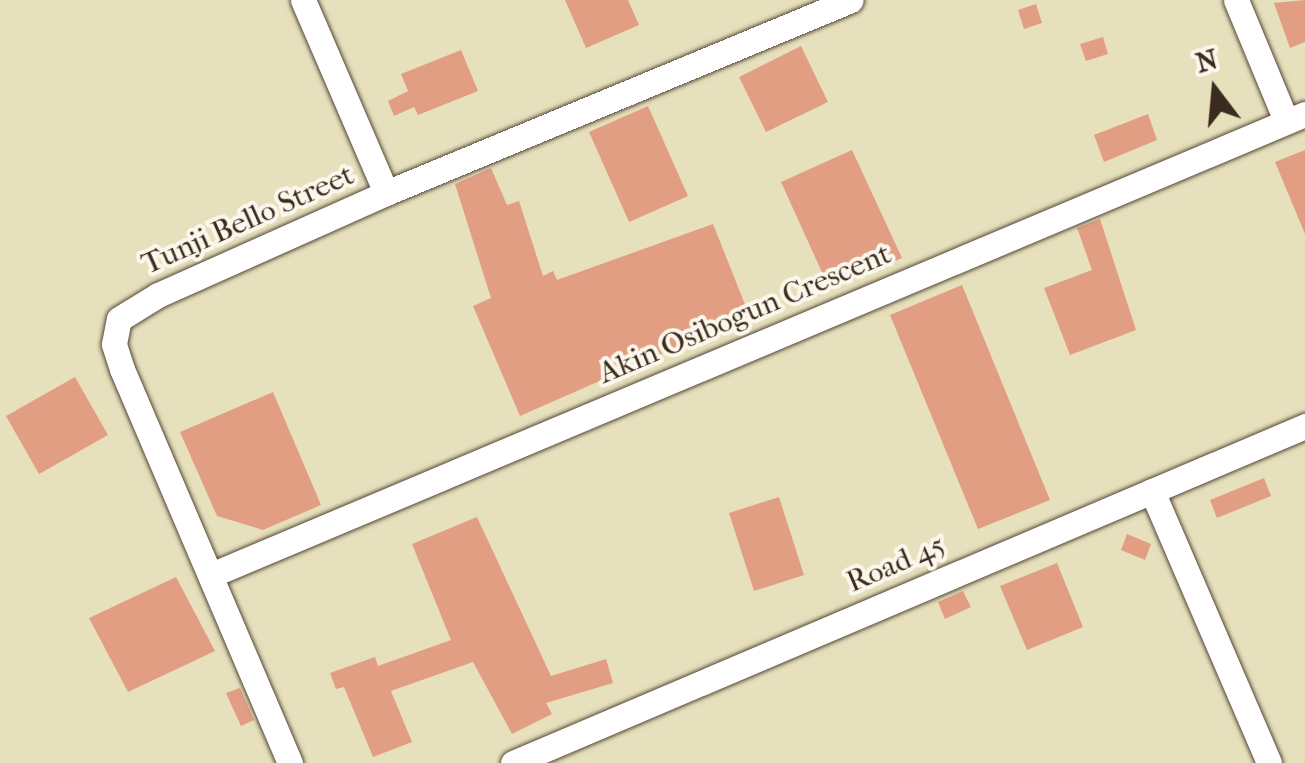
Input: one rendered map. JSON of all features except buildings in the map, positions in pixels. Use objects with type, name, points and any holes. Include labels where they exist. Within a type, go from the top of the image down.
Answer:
[{"type":"street","points":[[303,0],[386,194]]},
{"type":"street","name":"Tunji Bello Street","points":[[290,763],[122,369],[116,326],[158,295],[386,194],[850,0]]},
{"type":"street","points":[[1236,0],[1295,117]]},
{"type":"street","name":"Akin Osibogun Crescent","points":[[211,575],[1295,117]]},
{"type":"street","name":"Road 45","points":[[513,763],[1305,426]]},
{"type":"street","points":[[1152,490],[1269,763]]}]
